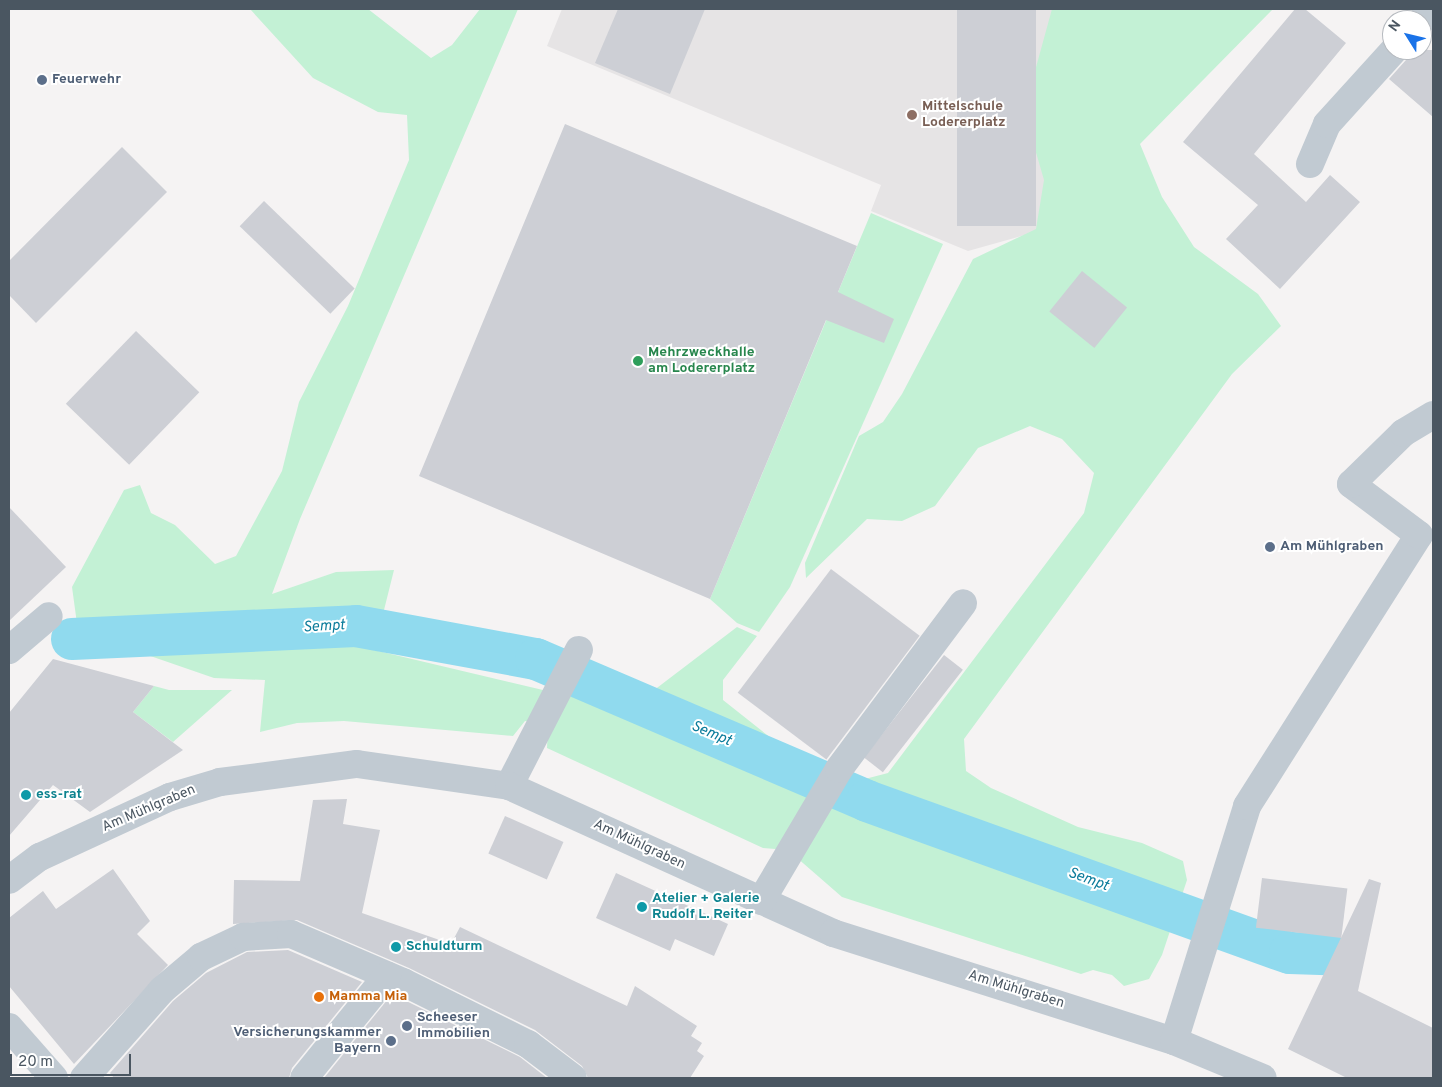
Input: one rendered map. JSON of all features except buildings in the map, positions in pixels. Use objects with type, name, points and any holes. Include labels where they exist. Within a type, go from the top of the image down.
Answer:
[{"type":"street","points":[[1310,164],[1327,124],[1385,60]]},
{"type":"street","points":[[1174,1041],[1219,888],[1247,806],[1419,536],[1351,484],[1403,433],[1433,415]]},
{"type":"street","points":[[760,901],[839,769],[963,603]]},
{"type":"street","points":[[9,650],[49,616]]},
{"type":"street","points":[[509,786],[579,650]]},
{"type":"street","name":"Am Mühlgraben","points":[[9,880],[40,857],[170,797],[220,782],[357,764],[509,786],[834,933],[1174,1041],[1264,1078]]},
{"type":"street","points":[[84,1078],[162,990],[200,957],[243,937],[292,934],[388,976],[528,1044],[573,1078]]},
{"type":"street","points":[[304,1078],[388,976]]},
{"type":"street","points":[[9,1027],[54,1078]]},
{"type":"shaded area","name":"Mittelschule Lodererplatz","points":[[562,9],[1170,9],[1043,230],[968,251],[871,211],[881,185],[547,46]]},
{"type":"green space","points":[[250,9],[368,9],[431,58],[452,45],[480,9],[518,9],[300,519],[272,594],[336,572],[394,570],[374,650],[581,699],[620,716],[737,627],[757,636],[723,680],[723,700],[791,754],[835,775],[861,780],[888,773],[1084,513],[1094,473],[1062,439],[1030,426],[978,448],[935,506],[902,521],[867,519],[806,578],[805,563],[859,436],[883,422],[902,394],[973,259],[1036,229],[1044,180],[1024,111],[1052,9],[1273,9],[1140,144],[1162,197],[1194,247],[1258,294],[1281,326],[1232,374],[964,739],[966,771],[991,788],[1078,827],[1142,843],[1183,861],[1187,880],[1162,955],[1149,979],[1124,986],[1112,975],[1093,970],[1081,974],[842,897],[788,850],[763,848],[547,748],[548,726],[525,721],[513,736],[344,721],[297,723],[260,732],[265,680],[214,678],[78,631],[72,587],[124,490],[140,485],[151,513],[175,525],[215,564],[236,556],[282,471],[299,402],[348,306],[409,160],[407,115],[378,112],[313,78]]},
{"type":"green space","points":[[871,213],[943,244],[790,587],[759,632],[737,623],[710,599]]},
{"type":"green space","points":[[154,686],[169,690],[232,690],[173,742],[133,712]]},
{"type":"waterway","name":"Sempt","points":[[72,639],[356,626],[536,659],[867,801],[1290,953],[1328,954]]},
{"type":"place","name":"Feuerwehr","points":[[42,80]]},
{"type":"place","name":"Mittelschule Lodererplatz","points":[[912,115]]},
{"type":"place","name":"Mehrzweckhalle am Lodererplatz","points":[[638,361]]},
{"type":"place","name":"Am Mühlgraben","points":[[1270,547]]},
{"type":"place","name":"ess-rat","points":[[26,795]]},
{"type":"place","name":"Atelier + Galerie Rudolf L. Reiter","points":[[642,907]]},
{"type":"place","name":"Schuldturm","points":[[396,947]]},
{"type":"place","name":"Mamma Mia","points":[[319,997]]},
{"type":"place","name":"Scheeser Immobilien","points":[[407,1026]]},
{"type":"place","name":"Versicherungskammer Bayern","points":[[391,1041]]}]
